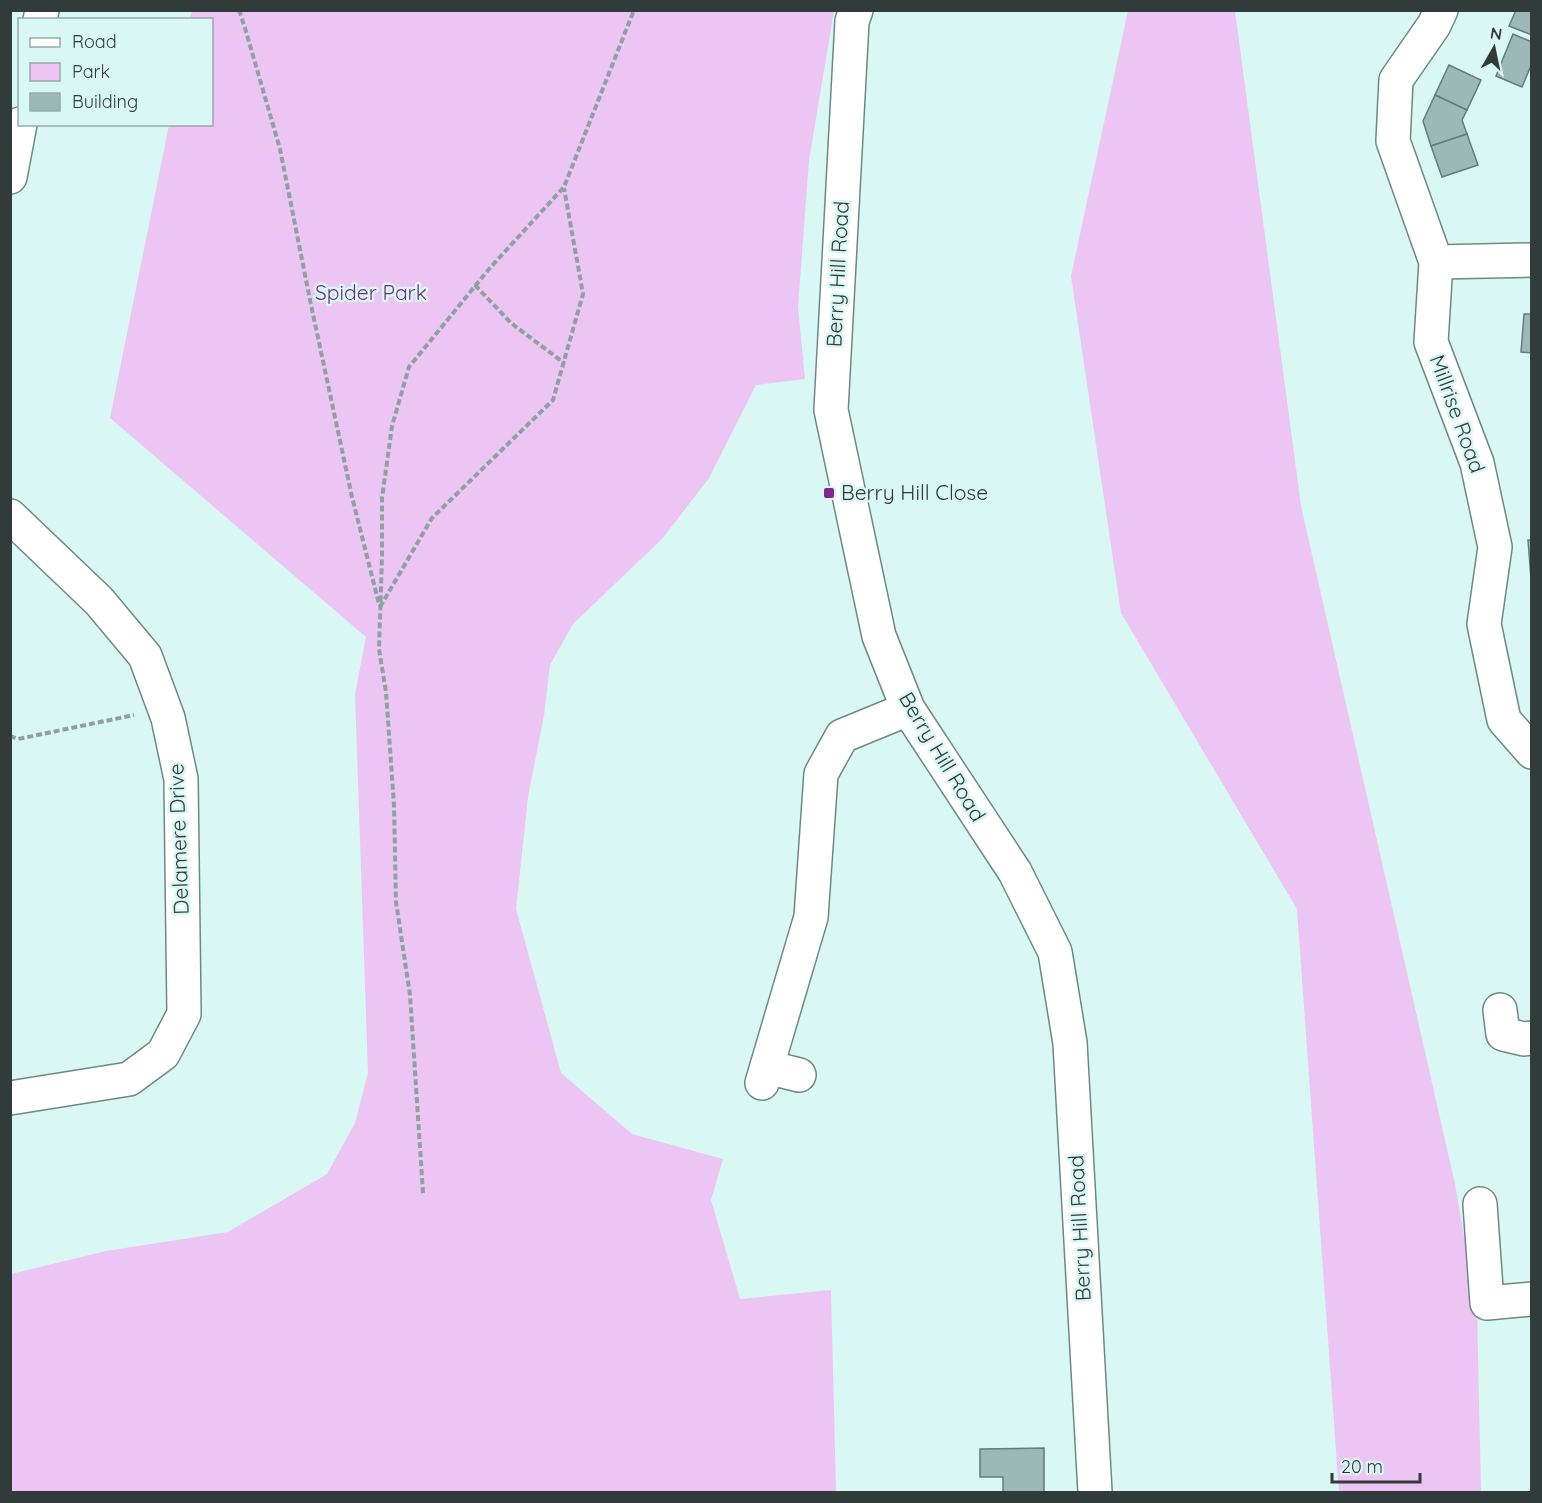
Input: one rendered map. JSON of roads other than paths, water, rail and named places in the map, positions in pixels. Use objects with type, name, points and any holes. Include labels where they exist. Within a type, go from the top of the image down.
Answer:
[{"type":"street","name":"Berry Hill Road","points":[[856,10],[851,33],[831,410],[879,636],[908,709],[1014,872],[1055,952],[1070,1043],[1095,1492]]},
{"type":"street","name":"Millrise Road","points":[[1441,10],[1434,25],[1396,80],[1393,141],[1436,262],[1431,342],[1477,463],[1495,548],[1484,624],[1504,720],[1532,752]]},
{"type":"street","points":[[10,177],[20,126]]},
{"type":"street","points":[[1436,262],[1532,260]]},
{"type":"street","name":"Delamere Drive","points":[[10,516],[99,601],[145,656],[168,718],[181,780],[184,1014],[163,1054],[129,1079],[10,1098]]},
{"type":"street","points":[[799,1075],[765,1075],[811,917],[821,774],[842,736],[908,709]]},
{"type":"street","points":[[1500,1010],[1503,1034],[1524,1039],[1532,1038]]},
{"type":"street","points":[[1480,1204],[1487,1303],[1532,1299]]},
{"type":"place","name":"Berry Hill Close","points":[[829,493]]},
{"type":"park label","name":"Spider Park","points":[[371,293]]}]
